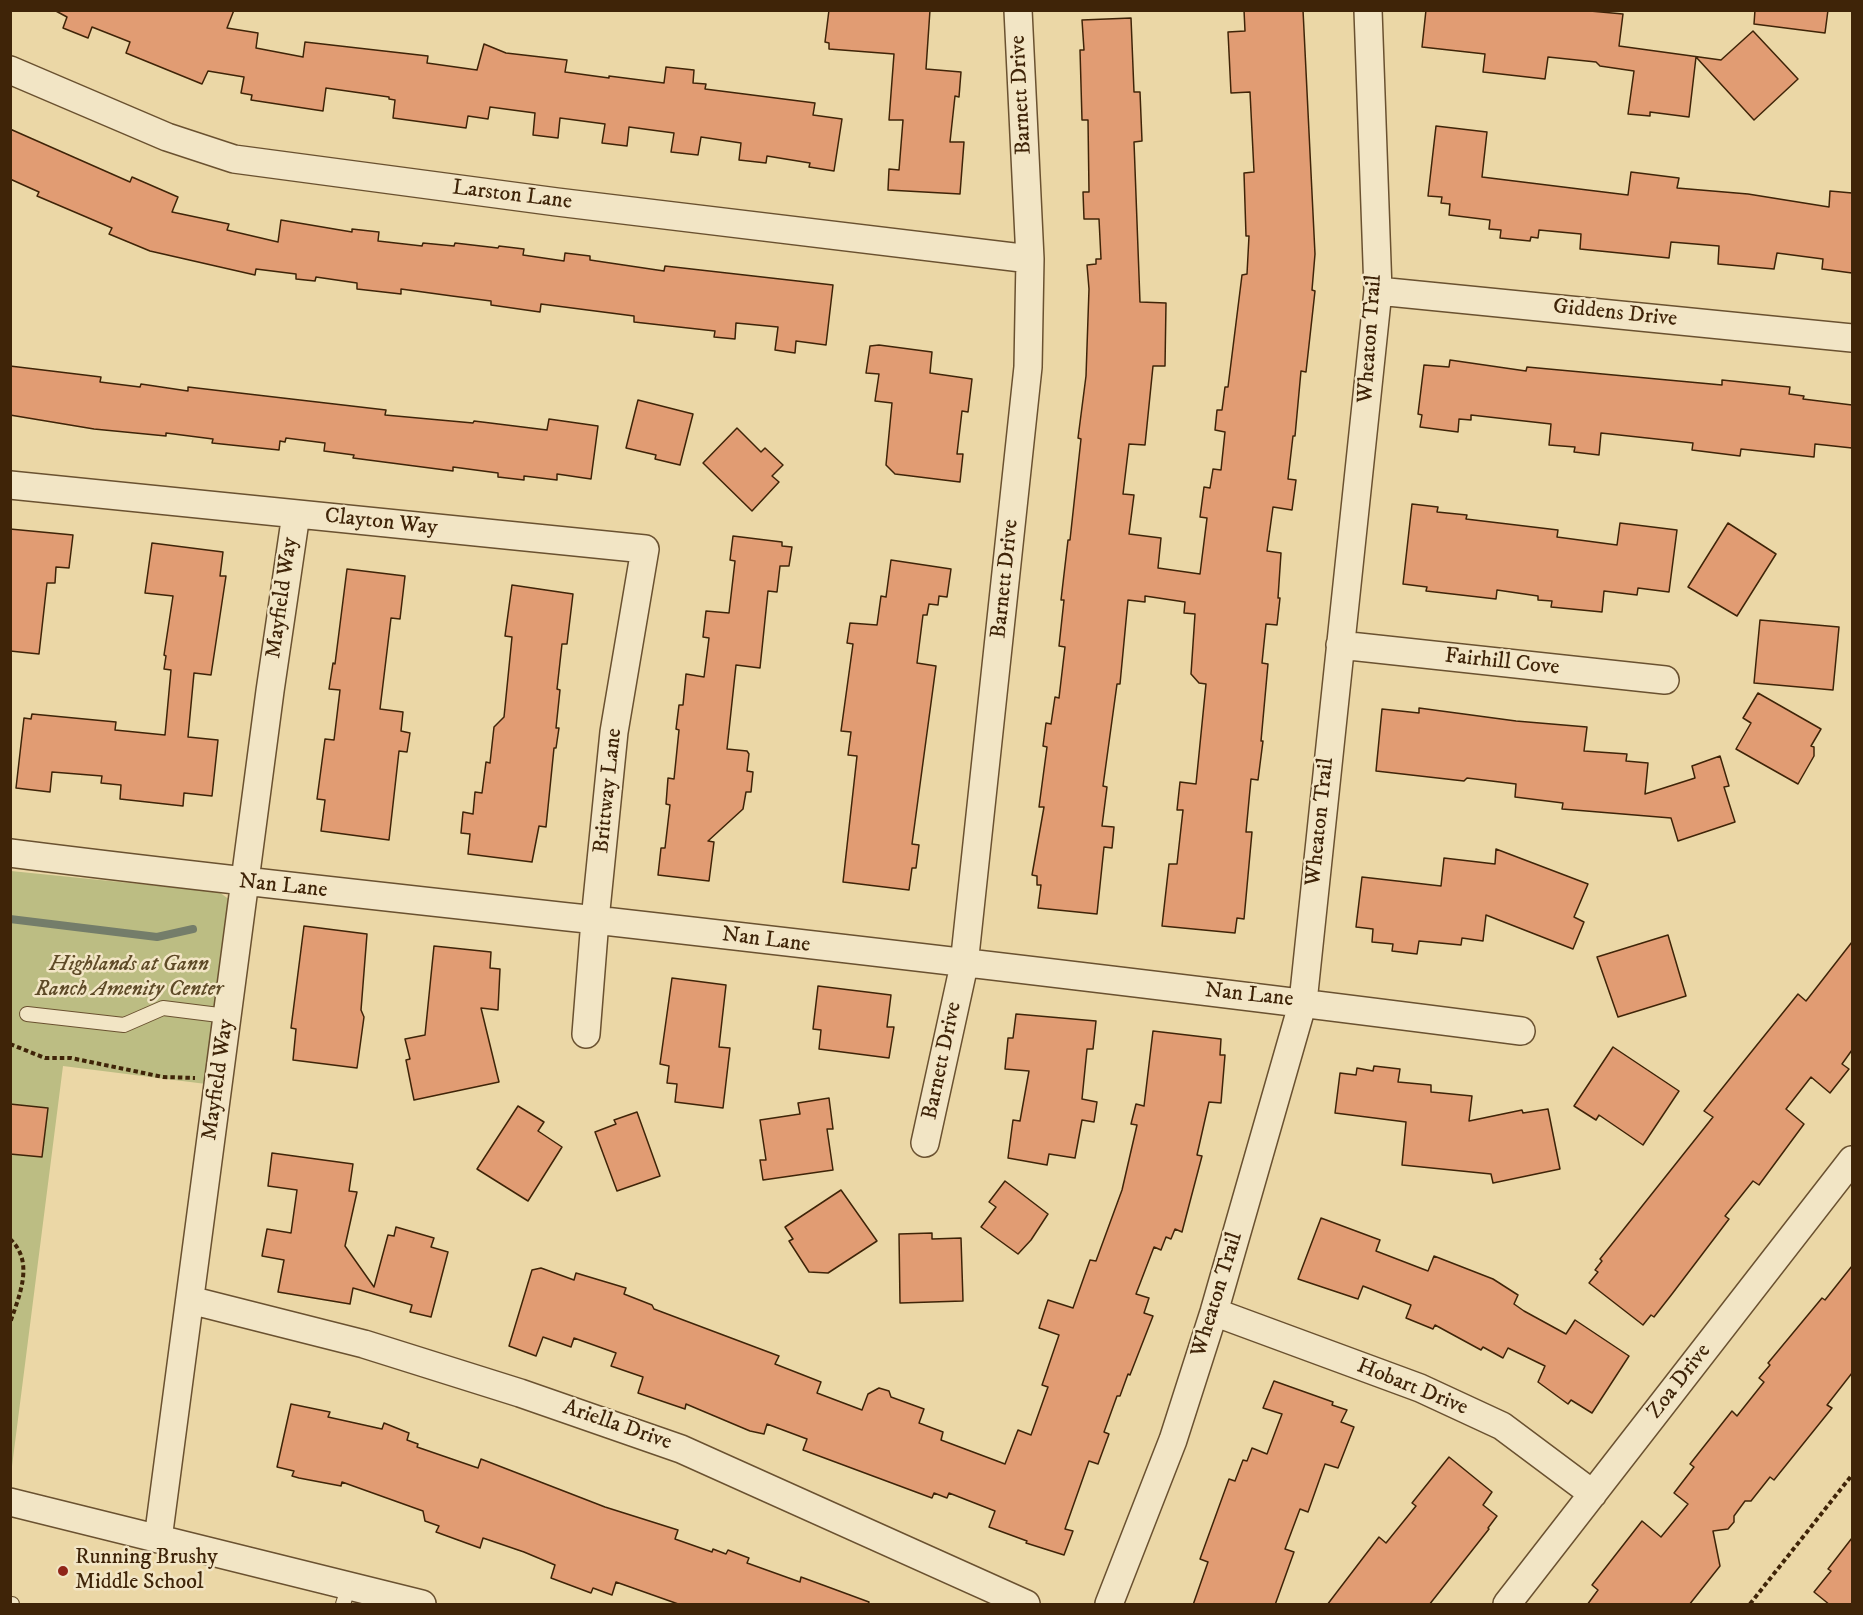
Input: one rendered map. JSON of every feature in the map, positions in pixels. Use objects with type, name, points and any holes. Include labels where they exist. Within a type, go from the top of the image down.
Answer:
[{"type":"street","name":"Barnett Drive","points":[[925,1143],[964,965],[1028,367],[1030,259],[1018,10]]},
{"type":"street","name":"Wheaton Trail","points":[[1109,1605],[1173,1440],[1214,1312],[1302,1002],[1378,291],[1368,10]]},
{"type":"street","name":"Larston Lane","points":[[10,70],[167,138],[234,159],[569,204],[1030,259]]},
{"type":"street","name":"Giddens Drive","points":[[1378,291],[1852,338]]},
{"type":"street","name":"Clayton Way","points":[[10,485],[645,549]]},
{"type":"street","name":"Mayfield Way","points":[[158,1539],[296,514]]},
{"type":"street","name":"Brittway Lane","points":[[586,1034],[614,732],[645,549]]},
{"type":"street","name":"Fairhill Cove","points":[[1340,645],[1665,680]]},
{"type":"street","name":"Nan Lane","points":[[10,853],[245,883],[595,920],[964,965],[1302,1002],[1521,1031]]},
{"type":"street","name":"Zoa Drive","points":[[1507,1605],[1852,1160]]},
{"type":"street","name":"Ariella Drive","points":[[190,1300],[364,1344],[520,1393],[681,1449],[1026,1605]]},
{"type":"street","name":"Hobart Drive","points":[[1214,1312],[1420,1388],[1502,1426],[1593,1494]]},
{"type":"street","points":[[10,1503],[158,1539],[346,1595],[422,1605]]},
{"type":"lane","points":[[27,1014],[124,1025],[163,1008],[227,1016]]},
{"type":"path","points":[[10,1044],[45,1058],[71,1058],[162,1077],[191,1076],[219,1082]]},
{"type":"path","points":[[10,1239],[18,1247],[24,1266],[10,1323]]},
{"type":"path","points":[[1750,1605],[1852,1475]]},
{"type":"green space","name":"Highlands at Gann Ranch Amenity Center","points":[[11,871],[219,892],[230,900],[214,1085],[63,1066],[11,1474]]},
{"type":"building","points":[[54,10],[234,10],[227,28],[258,33],[256,48],[303,57],[305,42],[428,56],[427,63],[477,70],[484,44],[506,53],[567,60],[565,72],[609,78],[609,76],[664,83],[666,67],[694,70],[693,83],[706,84],[705,89],[815,103],[813,115],[842,119],[834,171],[809,167],[810,163],[767,156],[766,163],[739,160],[741,143],[701,137],[698,155],[671,152],[674,133],[629,127],[627,146],[602,143],[605,124],[560,118],[558,138],[533,135],[535,113],[490,107],[488,119],[468,116],[466,128],[393,118],[395,100],[389,97],[326,88],[323,111],[251,100],[252,95],[241,93],[244,77],[208,71],[202,84],[126,53],[130,42],[92,27],[88,38],[63,28],[67,17]]},
{"type":"building","points":[[829,10],[930,10],[926,69],[961,72],[959,97],[955,96],[950,142],[964,142],[960,194],[888,190],[889,169],[899,170],[903,120],[889,120],[894,54],[829,49],[829,43],[825,42]]},
{"type":"building","points":[[1244,10],[1303,10],[1315,254],[1312,290],[1315,291],[1306,372],[1301,371],[1295,436],[1293,436],[1288,479],[1296,480],[1292,510],[1273,507],[1267,551],[1281,553],[1278,598],[1280,598],[1277,625],[1266,624],[1262,663],[1268,664],[1261,741],[1263,741],[1258,780],[1251,779],[1246,832],[1252,832],[1244,919],[1237,918],[1235,933],[1162,926],[1169,864],[1177,864],[1183,810],[1177,810],[1180,782],[1196,784],[1206,684],[1199,683],[1191,674],[1195,614],[1184,613],[1185,602],[1145,596],[1145,602],[1128,600],[1120,684],[1117,684],[1103,786],[1107,787],[1102,826],[1114,827],[1112,848],[1104,847],[1097,914],[1038,908],[1041,885],[1037,885],[1037,876],[1032,875],[1044,807],[1039,807],[1047,747],[1043,746],[1046,723],[1051,724],[1055,697],[1059,698],[1065,647],[1059,646],[1064,600],[1061,600],[1068,540],[1070,540],[1081,439],[1078,438],[1086,376],[1089,289],[1087,265],[1096,264],[1096,259],[1101,259],[1099,219],[1084,219],[1083,192],[1089,192],[1088,120],[1082,120],[1080,50],[1084,50],[1082,20],[1131,18],[1134,92],[1140,92],[1142,141],[1134,142],[1140,302],[1166,303],[1165,366],[1153,366],[1145,445],[1129,444],[1123,494],[1134,495],[1129,534],[1161,538],[1158,568],[1200,574],[1207,518],[1200,517],[1204,487],[1210,488],[1213,469],[1221,470],[1225,432],[1215,430],[1217,410],[1222,410],[1225,387],[1228,387],[1242,275],[1247,274],[1249,236],[1246,236],[1244,173],[1254,172],[1250,92],[1231,93],[1228,32],[1245,31]]},
{"type":"building","points":[[1426,10],[1579,10],[1623,14],[1619,46],[1721,60],[1753,31],[1798,79],[1754,120],[1696,57],[1689,117],[1650,112],[1650,116],[1628,114],[1634,71],[1600,66],[1596,62],[1548,57],[1545,79],[1483,72],[1485,54],[1422,47]]},
{"type":"building","points":[[1755,10],[1828,10],[1825,33],[1754,24]]},
{"type":"building","points":[[1436,126],[1487,132],[1482,177],[1628,195],[1631,172],[1679,178],[1677,188],[1748,194],[1829,207],[1830,191],[1852,193],[1852,273],[1822,269],[1823,259],[1777,253],[1774,269],[1718,264],[1719,246],[1671,242],[1669,258],[1580,249],[1581,234],[1539,230],[1538,238],[1531,237],[1530,241],[1500,238],[1501,230],[1489,229],[1490,220],[1449,215],[1450,204],[1441,203],[1442,197],[1428,196]]},
{"type":"building","points":[[10,129],[130,182],[132,177],[178,197],[172,212],[229,224],[227,230],[278,242],[281,220],[352,232],[352,229],[379,232],[378,241],[422,246],[423,243],[454,246],[455,243],[498,248],[499,246],[524,249],[523,255],[564,261],[565,253],[590,256],[590,260],[664,271],[665,266],[833,285],[826,345],[796,341],[795,353],[775,350],[778,327],[736,323],[735,339],[714,337],[715,331],[634,322],[634,316],[541,304],[540,312],[491,305],[491,301],[401,289],[401,294],[357,289],[357,283],[316,277],[315,281],[296,279],[296,274],[256,269],[255,275],[150,251],[109,234],[112,228],[37,196],[39,192],[10,179]]},
{"type":"building","points":[[879,345],[932,352],[930,373],[972,379],[968,412],[962,411],[957,454],[963,454],[960,482],[895,474],[886,465],[892,403],[875,401],[879,374],[866,373],[870,346]]},
{"type":"building","points":[[1450,360],[1526,371],[1527,367],[1722,385],[1722,380],[1790,387],[1789,394],[1804,396],[1803,399],[1852,405],[1852,448],[1815,444],[1814,457],[1741,449],[1740,456],[1692,450],[1693,443],[1601,433],[1599,455],[1574,452],[1575,447],[1549,445],[1551,424],[1471,415],[1471,420],[1459,419],[1458,432],[1420,427],[1422,415],[1418,414],[1424,365],[1449,367]]},
{"type":"building","points":[[10,366],[101,377],[100,382],[140,387],[141,384],[188,391],[188,387],[386,410],[385,415],[473,423],[474,421],[547,430],[549,419],[598,426],[591,479],[557,474],[557,480],[524,476],[524,480],[498,477],[498,473],[453,467],[453,471],[353,458],[354,455],[324,451],[325,443],[286,438],[285,442],[280,441],[279,450],[212,443],[213,439],[166,433],[166,436],[94,429],[10,415]]},
{"type":"building","points":[[638,400],[693,414],[680,465],[655,459],[656,455],[626,448]]},
{"type":"building","points":[[737,428],[761,452],[765,448],[783,465],[772,476],[779,482],[752,511],[703,463]]},
{"type":"building","points":[[1412,504],[1438,507],[1437,512],[1467,515],[1466,519],[1558,530],[1557,537],[1617,545],[1620,523],[1677,530],[1669,592],[1638,588],[1637,595],[1604,591],[1602,612],[1551,607],[1552,601],[1538,600],[1538,596],[1497,590],[1496,599],[1426,591],[1427,587],[1403,584]]},
{"type":"building","points":[[1728,523],[1776,554],[1737,616],[1688,587]]},
{"type":"building","points":[[10,529],[73,535],[69,568],[56,567],[55,583],[47,583],[39,654],[10,651]]},
{"type":"building","points":[[733,536],[782,542],[782,546],[792,547],[789,566],[780,566],[777,592],[768,591],[760,668],[736,665],[727,749],[747,751],[749,754],[747,771],[753,772],[751,792],[746,792],[743,809],[708,841],[714,842],[709,881],[658,875],[661,848],[665,848],[670,805],[666,804],[668,778],[674,779],[679,705],[683,705],[686,674],[704,677],[709,638],[703,637],[706,611],[729,613],[735,561],[730,560]]},
{"type":"building","points":[[152,543],[223,552],[220,576],[226,576],[211,675],[194,673],[188,737],[218,740],[212,796],[184,793],[183,806],[120,799],[121,785],[101,783],[102,776],[52,772],[50,792],[16,788],[24,718],[31,719],[32,714],[116,722],[115,730],[165,735],[171,670],[164,669],[166,656],[164,655],[173,596],[145,593]]},
{"type":"building","points":[[891,560],[951,569],[947,597],[939,596],[938,605],[929,604],[927,615],[923,615],[917,663],[936,666],[912,844],[919,845],[916,868],[912,868],[909,890],[843,882],[857,756],[848,755],[851,732],[841,731],[853,644],[847,643],[850,623],[877,625],[881,596],[886,597]]},
{"type":"building","points":[[347,569],[405,576],[400,619],[391,618],[380,709],[403,712],[401,731],[410,733],[407,752],[399,751],[389,840],[321,831],[325,800],[317,799],[325,739],[334,740],[340,690],[329,689],[333,663],[335,664]]},
{"type":"building","points":[[512,585],[573,594],[567,644],[562,644],[557,689],[560,690],[556,728],[559,728],[556,748],[554,748],[546,827],[539,826],[532,862],[468,854],[470,834],[461,833],[463,812],[473,814],[475,792],[482,793],[486,762],[490,763],[494,727],[504,717],[512,637],[505,636]]},
{"type":"building","points":[[1760,620],[1839,627],[1833,690],[1754,683]]},
{"type":"building","points":[[1758,693],[1821,729],[1811,746],[1814,747],[1814,756],[1798,784],[1736,749],[1751,723],[1743,718]]},
{"type":"building","points":[[1419,708],[1516,721],[1587,727],[1584,751],[1627,754],[1626,761],[1648,763],[1645,794],[1695,778],[1692,766],[1720,756],[1729,786],[1724,787],[1735,822],[1678,841],[1671,818],[1562,809],[1563,803],[1515,797],[1516,784],[1467,778],[1464,781],[1376,771],[1382,709],[1419,713]]},
{"type":"building","points":[[1496,849],[1588,884],[1574,917],[1584,922],[1573,949],[1486,915],[1483,941],[1462,938],[1461,945],[1419,941],[1417,954],[1392,951],[1393,944],[1372,942],[1373,929],[1356,927],[1362,877],[1441,886],[1444,858],[1495,864]]},
{"type":"building","points":[[304,926],[367,934],[361,1010],[364,1017],[357,1068],[293,1060],[296,1029],[291,1028]]},
{"type":"building","points":[[1668,935],[1686,996],[1618,1017],[1597,957]]},
{"type":"building","points":[[1852,942],[1852,1050],[1842,1064],[1849,1069],[1830,1093],[1811,1077],[1786,1109],[1804,1124],[1759,1185],[1753,1181],[1725,1216],[1729,1219],[1672,1294],[1654,1317],[1651,1315],[1643,1325],[1589,1283],[1598,1272],[1595,1270],[1602,1261],[1600,1259],[1713,1117],[1704,1111],[1798,994],[1806,1001]]},
{"type":"building","points":[[434,946],[491,952],[490,968],[500,969],[498,1010],[481,1008],[499,1082],[414,1100],[406,1060],[410,1059],[405,1039],[425,1035]]},
{"type":"building","points":[[672,978],[726,985],[719,1047],[730,1048],[723,1108],[675,1102],[677,1084],[667,1083],[669,1066],[660,1064]]},
{"type":"building","points":[[818,986],[891,995],[887,1027],[894,1027],[889,1058],[819,1049],[821,1030],[813,1029]]},
{"type":"building","points":[[1016,1014],[1096,1021],[1093,1049],[1087,1049],[1082,1099],[1097,1102],[1094,1122],[1082,1120],[1075,1158],[1049,1154],[1047,1165],[1008,1158],[1013,1120],[1020,1121],[1029,1071],[1005,1069],[1008,1038],[1013,1038]]},
{"type":"building","points":[[1153,1031],[1221,1039],[1220,1055],[1225,1055],[1221,1103],[1209,1102],[1197,1155],[1202,1156],[1182,1232],[1175,1229],[1171,1239],[1166,1237],[1161,1250],[1154,1247],[1136,1294],[1149,1298],[1144,1313],[1153,1316],[1130,1375],[1128,1374],[1120,1396],[1117,1396],[1104,1432],[1109,1434],[1098,1464],[1089,1461],[1065,1529],[1073,1531],[1064,1555],[1026,1543],[1027,1541],[989,1527],[995,1511],[949,1493],[947,1498],[934,1493],[932,1498],[803,1450],[807,1439],[767,1424],[764,1434],[750,1431],[686,1404],[685,1409],[638,1393],[643,1377],[611,1366],[616,1353],[574,1338],[571,1347],[543,1337],[536,1356],[509,1346],[532,1270],[541,1268],[574,1280],[576,1273],[626,1288],[624,1294],[652,1305],[654,1309],[779,1356],[775,1364],[821,1382],[817,1393],[862,1410],[868,1394],[879,1388],[889,1391],[891,1397],[924,1409],[919,1423],[943,1432],[941,1440],[1005,1464],[1018,1430],[1031,1435],[1048,1387],[1042,1385],[1059,1335],[1039,1328],[1048,1300],[1073,1308],[1090,1260],[1096,1261],[1122,1190],[1137,1125],[1131,1124],[1136,1104],[1144,1106]]},
{"type":"building","points":[[1613,1047],[1679,1091],[1643,1145],[1599,1115],[1596,1120],[1574,1106]]},
{"type":"building","points":[[1374,1066],[1400,1069],[1398,1082],[1431,1085],[1431,1092],[1472,1096],[1469,1121],[1522,1110],[1523,1113],[1548,1109],[1560,1169],[1493,1183],[1491,1174],[1402,1165],[1406,1122],[1335,1113],[1340,1073],[1356,1075],[1357,1068],[1373,1071]]},
{"type":"building","points":[[829,1098],[833,1129],[827,1129],[833,1170],[763,1180],[760,1160],[766,1160],[760,1120],[800,1114],[798,1103]]},
{"type":"building","points":[[10,1104],[48,1108],[42,1157],[10,1154]]},
{"type":"building","points":[[518,1106],[544,1122],[538,1131],[562,1147],[528,1201],[477,1169]]},
{"type":"building","points":[[637,1112],[660,1176],[617,1191],[595,1132],[616,1124],[614,1120]]},
{"type":"building","points":[[272,1153],[353,1164],[349,1191],[357,1192],[345,1246],[374,1287],[388,1235],[394,1236],[396,1227],[434,1238],[431,1247],[448,1252],[431,1317],[410,1312],[412,1305],[353,1288],[350,1304],[278,1292],[284,1260],[262,1256],[267,1229],[291,1233],[297,1190],[268,1186]]},
{"type":"building","points":[[1005,1181],[1048,1214],[1031,1240],[1018,1254],[981,1227],[996,1207],[989,1202]]},
{"type":"building","points":[[841,1190],[877,1241],[828,1273],[809,1272],[789,1241],[793,1239],[785,1227]]},
{"type":"building","points":[[1321,1218],[1380,1240],[1376,1251],[1428,1271],[1434,1256],[1493,1279],[1518,1295],[1514,1304],[1524,1311],[1566,1334],[1575,1320],[1629,1356],[1592,1413],[1571,1400],[1568,1404],[1538,1382],[1545,1366],[1508,1348],[1503,1358],[1483,1347],[1481,1350],[1435,1325],[1433,1329],[1406,1318],[1411,1305],[1363,1286],[1358,1299],[1298,1279]]},
{"type":"building","points":[[932,1233],[932,1239],[961,1238],[963,1301],[900,1303],[899,1234]]},
{"type":"building","points":[[1852,1266],[1852,1373],[1827,1405],[1832,1408],[1774,1480],[1770,1477],[1751,1501],[1745,1501],[1728,1529],[1713,1531],[1720,1566],[1689,1605],[1587,1605],[1598,1590],[1592,1585],[1642,1521],[1661,1537],[1688,1504],[1674,1493],[1694,1467],[1690,1464],[1732,1411],[1737,1416],[1764,1382],[1759,1378],[1770,1365],[1768,1363],[1822,1298],[1825,1300]]},
{"type":"building","points":[[1274,1381],[1333,1402],[1332,1405],[1347,1410],[1341,1422],[1354,1427],[1338,1468],[1325,1464],[1308,1512],[1300,1509],[1285,1549],[1294,1552],[1275,1605],[1193,1605],[1208,1562],[1200,1559],[1229,1479],[1235,1481],[1243,1460],[1247,1461],[1252,1448],[1267,1454],[1282,1414],[1263,1408]]},
{"type":"building","points":[[291,1404],[330,1412],[328,1417],[382,1429],[384,1423],[409,1433],[407,1440],[418,1444],[417,1447],[478,1468],[481,1459],[605,1507],[678,1530],[675,1539],[712,1552],[713,1549],[726,1554],[728,1550],[749,1558],[747,1563],[800,1582],[801,1577],[869,1602],[868,1605],[681,1605],[616,1582],[612,1595],[593,1588],[591,1593],[551,1578],[555,1565],[524,1552],[483,1538],[480,1548],[436,1532],[439,1526],[425,1521],[423,1511],[342,1482],[341,1486],[299,1478],[292,1476],[294,1471],[277,1467]]},
{"type":"building","points":[[1449,1457],[1492,1492],[1483,1505],[1497,1516],[1429,1605],[1327,1605],[1379,1537],[1386,1543],[1416,1506],[1412,1503]]},
{"type":"building","points":[[1852,1538],[1852,1605],[1830,1605],[1814,1592],[1831,1571],[1828,1569]]},
{"type":"waterway","points":[[10,919],[157,937],[193,929]]},
{"type":"place","name":"Running Brushy Middle School","points":[[63,1571]]}]
